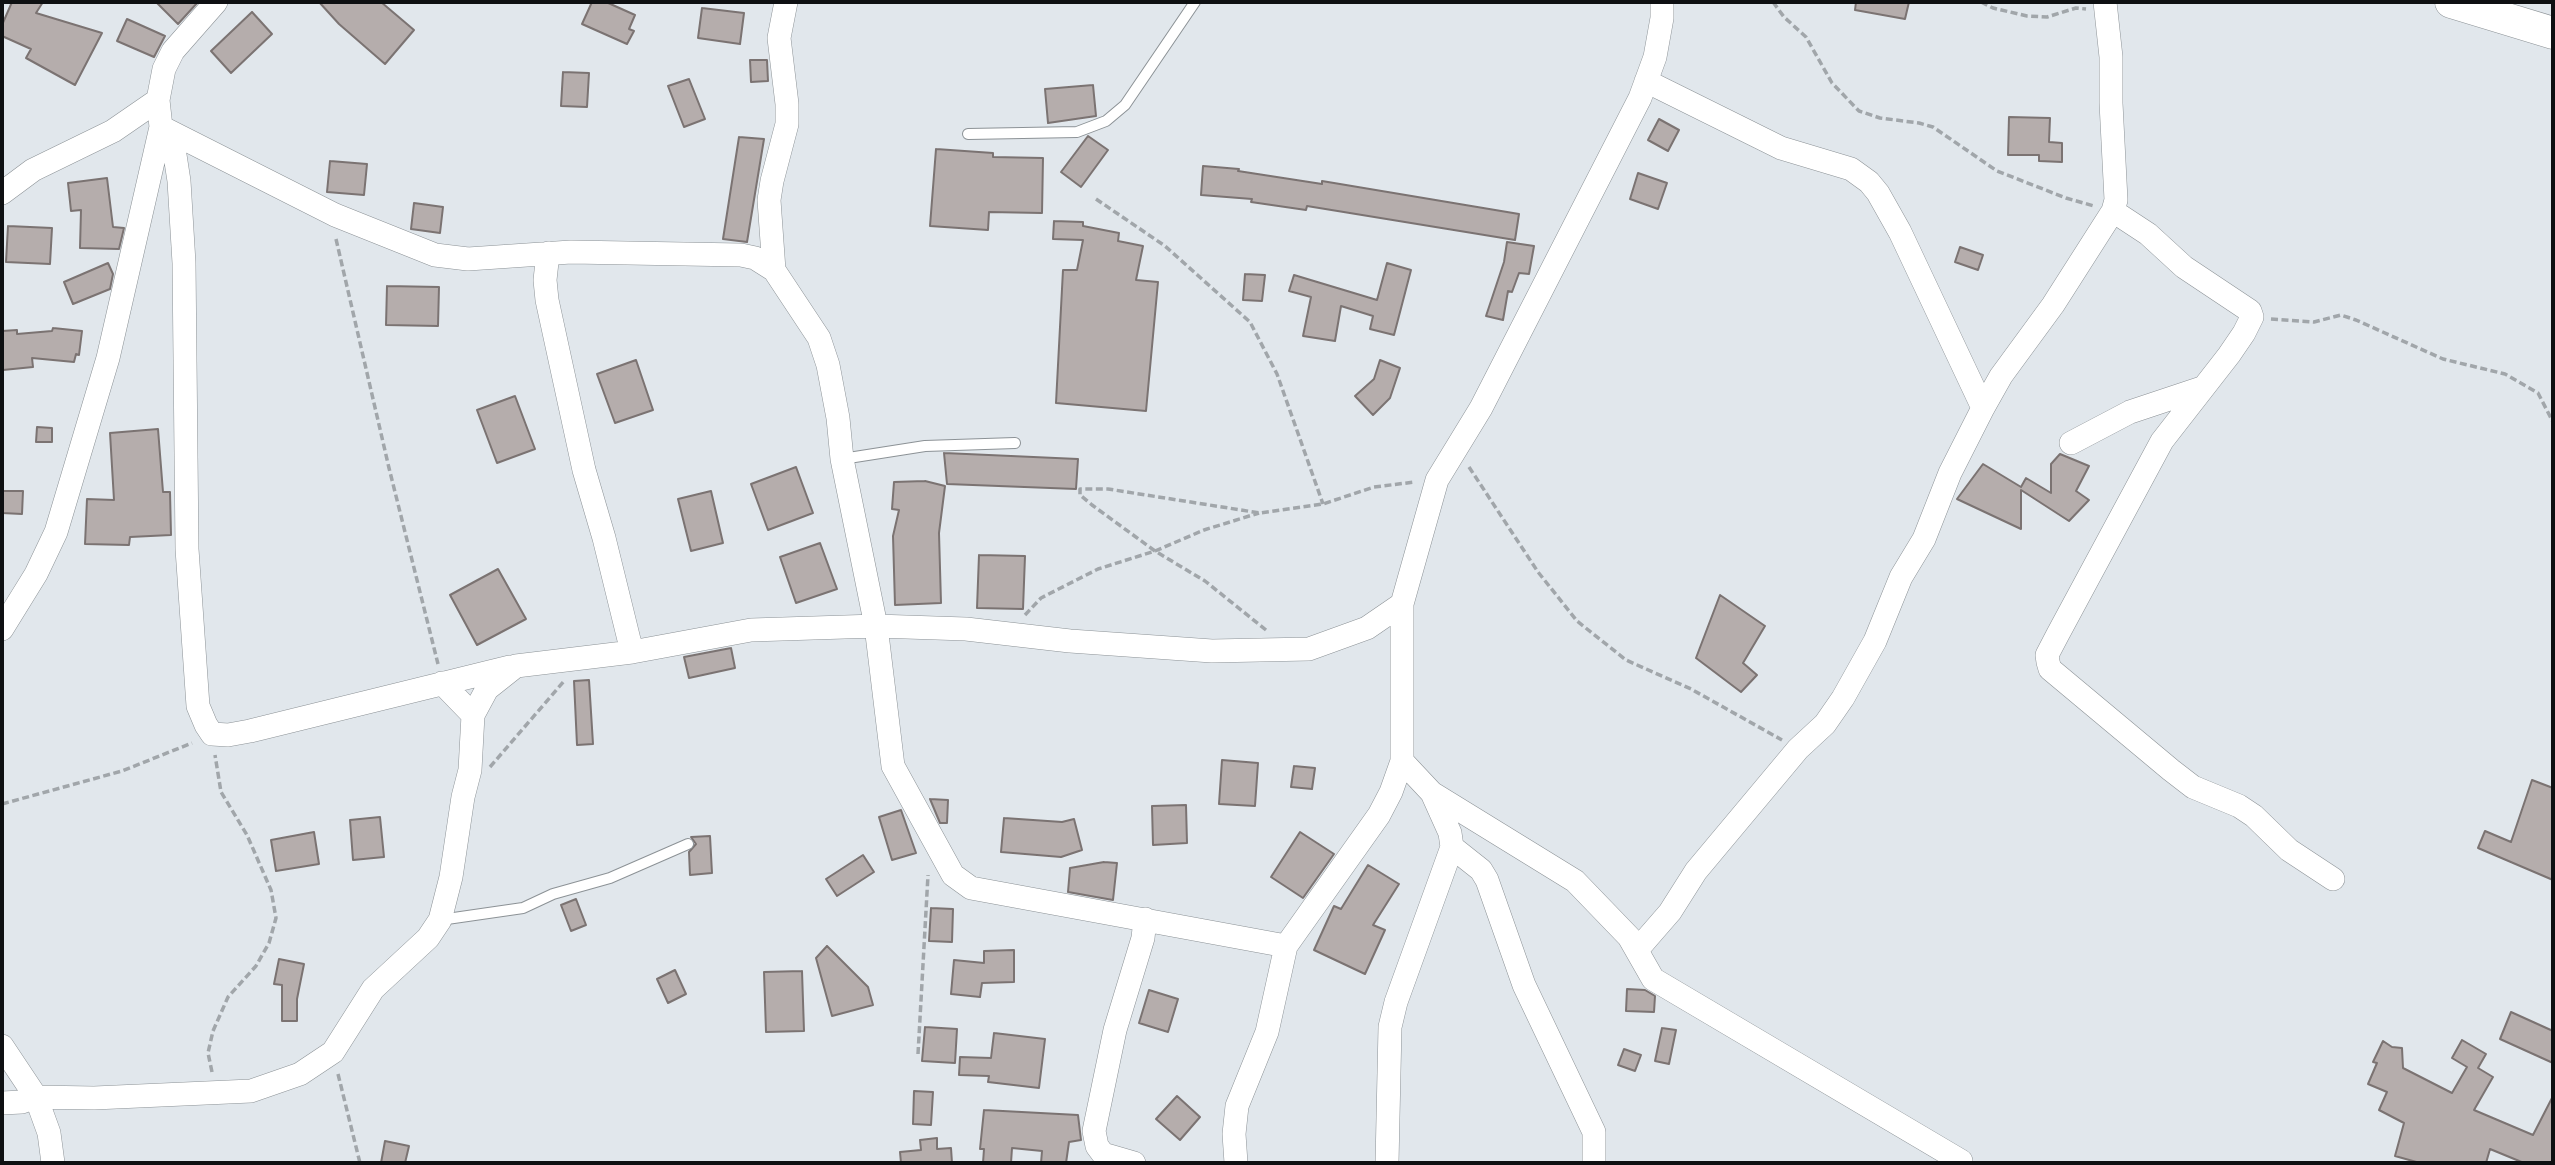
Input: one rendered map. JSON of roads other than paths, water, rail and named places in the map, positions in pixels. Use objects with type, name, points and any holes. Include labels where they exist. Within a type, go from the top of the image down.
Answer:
[{"type":"main road","points":[[2451,2],[2553,33]]},
{"type":"street","points":[[2,629],[36,574],[56,532],[108,358],[161,127],[158,100],[160,80],[173,51],[216,2]]},
{"type":"street","points":[[774,270],[769,200],[787,124],[788,104],[779,38],[786,2]]},
{"type":"street","points":[[1236,1163],[1234,1134],[1237,1106],[1245,1080],[1267,1032],[1286,946],[1378,815],[1391,792],[1402,761],[1402,604],[1437,480],[1481,408],[1640,98],[1655,57],[1662,2]]},
{"type":"street","points":[[1637,950],[1670,912],[1696,871],[1798,749],[1825,724],[1843,698],[1868,652],[1901,577],[1924,539],[1950,473],[1983,408],[2001,376],[2053,305],[2113,211],[2116,200],[2110,103],[2111,57],[2105,7]]},
{"type":"street","points":[[1646,81],[1781,148],[1851,169],[1869,183],[1878,193],[1900,232],[1983,408]]},
{"type":"street","points":[[2,193],[33,170],[113,131],[158,100]]},
{"type":"street","points":[[161,127],[335,215],[435,255],[468,259],[571,252],[741,255],[755,258],[774,270],[819,338],[832,383],[842,459],[876,626],[893,766],[953,875],[971,888],[1286,946]]},
{"type":"street","points":[[161,127],[175,155],[179,181],[184,263],[187,549],[198,706],[205,725],[212,734],[228,735],[334,713],[442,682],[516,666],[632,652],[751,630],[876,626],[966,629],[1070,641],[1212,652],[1293,650],[1309,649],[1367,628],[1402,604]]},
{"type":"street","points":[[2113,211],[2148,234],[2184,267],[2250,311],[2252,317],[2236,344],[2162,441],[2058,634],[2048,655],[2048,662],[2050,668],[2193,787],[2239,806],[2254,816],[2289,850],[2333,879]]},
{"type":"street","points":[[548,253],[545,280],[547,300],[584,470],[632,652]]},
{"type":"street","points":[[2071,443],[2130,412],[2202,388]]},
{"type":"street","points":[[2,1103],[22,1102],[36,1097],[94,1098],[251,1091],[300,1074],[333,1052],[373,989],[428,938],[440,920],[451,877],[463,797],[470,770],[473,715],[487,689],[516,666]]},
{"type":"street","points":[[442,682],[473,715]]},
{"type":"street","points":[[1402,761],[1432,793],[1575,881],[1629,937],[1653,979],[1961,1161]]},
{"type":"street","points":[[1387,1163],[1390,1027],[1396,1002],[1452,846],[1450,833],[1432,793]]},
{"type":"street","points":[[1452,846],[1481,870],[1487,880],[1524,985],[1594,1132],[1594,1163]]},
{"type":"street","points":[[1134,1163],[1103,1154],[1097,1146],[1094,1131],[1115,1030],[1143,938],[1145,919]]},
{"type":"street","points":[[2,1046],[36,1097],[49,1133],[53,1163]]},
{"type":"lane","points":[[968,134],[1077,132],[1106,121],[1125,105],[1195,2]]},
{"type":"lane","points":[[842,459],[925,446],[1015,443]]},
{"type":"lane","points":[[440,920],[523,908],[553,894],[610,878],[688,844]]}]
